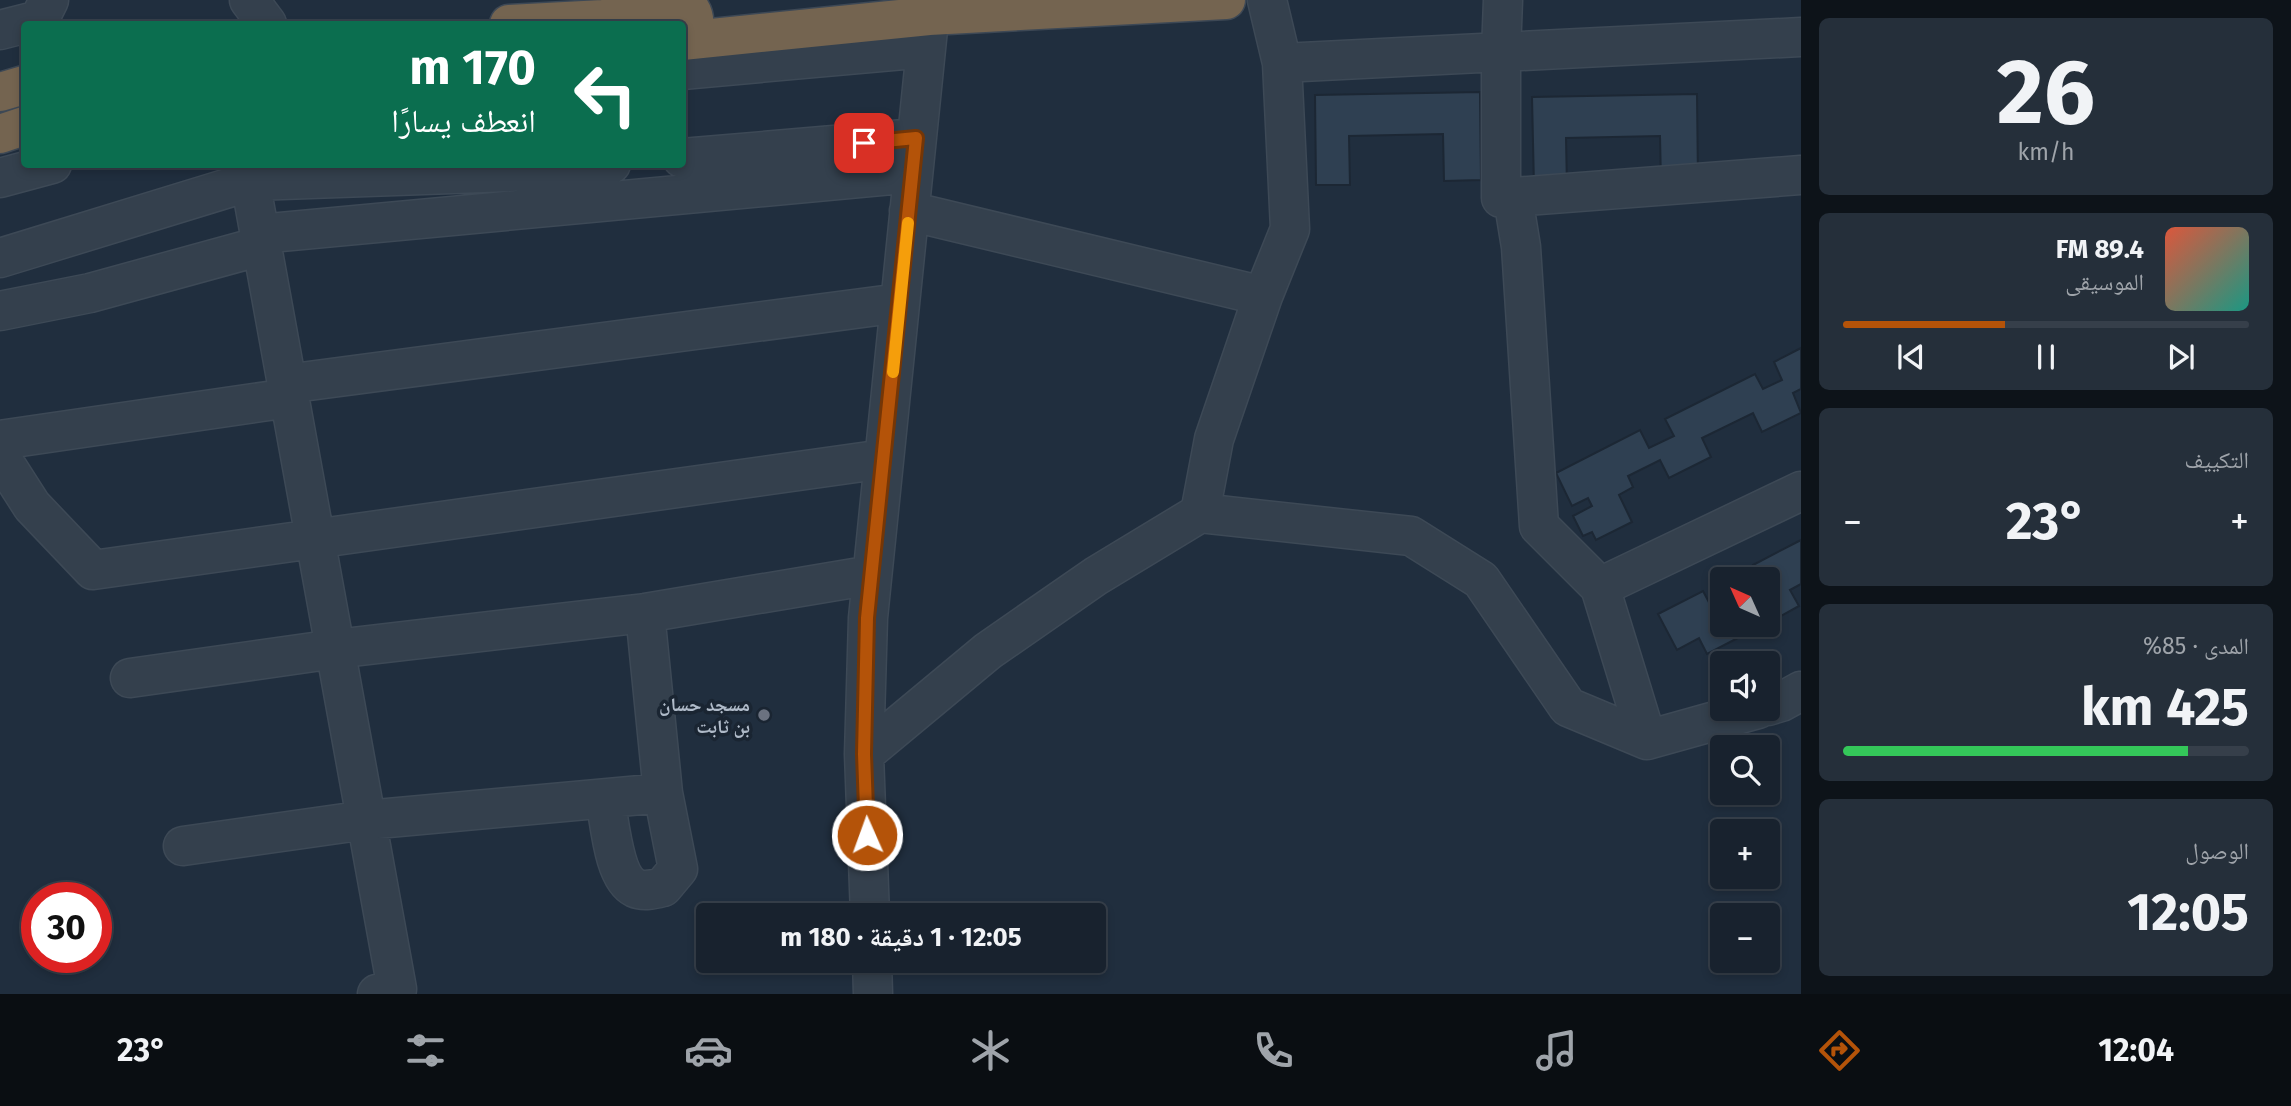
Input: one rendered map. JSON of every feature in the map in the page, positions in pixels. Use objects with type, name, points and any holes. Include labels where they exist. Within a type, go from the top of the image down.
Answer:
[{"type":"highway","points":[[565,21],[673,11],[928,21],[1226,0]]},
{"type":"highway","points":[[0,92],[21,86]]},
{"type":"highway","points":[[0,134],[21,127]]},
{"type":"street","points":[[35,21],[39,20],[49,0]]},
{"type":"street","points":[[249,0],[265,21]]},
{"type":"street","points":[[1199,513],[1214,439],[1263,296],[1290,229],[1282,63],[1267,0]]},
{"type":"street","points":[[1503,0],[1501,198],[1801,175]]},
{"type":"street","points":[[686,68],[928,21],[867,618],[864,754],[870,903]]},
{"type":"street","points":[[0,30],[21,25]]},
{"type":"street","points":[[1282,63],[1801,37]]},
{"type":"street","points":[[686,158],[915,156]]},
{"type":"street","points":[[0,312],[90,293],[260,240],[915,156]]},
{"type":"street","points":[[0,178],[37,168]]},
{"type":"street","points":[[0,258],[249,173],[537,171],[569,168]]},
{"type":"street","points":[[249,173],[397,989],[377,994]]},
{"type":"street","points":[[1513,198],[1521,247],[1539,526],[1600,587],[1647,740]]},
{"type":"street","points":[[909,211],[1263,296]]},
{"type":"street","points":[[0,440],[288,391],[900,303]]},
{"type":"street","points":[[0,456],[32,506],[93,570],[884,459]]},
{"type":"street","points":[[1600,587],[1801,491]]},
{"type":"street","points":[[864,754],[988,651],[1096,576],[1199,513],[1411,536],[1481,580],[1568,707],[1647,740],[1715,721]]},
{"type":"street","points":[[130,678],[335,649],[645,613],[872,575]]},
{"type":"street","points":[[605,799],[620,871],[626,881],[637,889],[663,887],[678,869],[663,793],[645,613]]},
{"type":"street","points":[[1780,702],[1801,691]]},
{"type":"street","points":[[183,846],[366,820],[663,793]]},
{"type":"street","points":[[872,973],[873,994]]},
{"type":"building","points":[[1480,92],[1481,180],[1444,181],[1443,134],[1349,136],[1350,185],[1316,185],[1315,95]]},
{"type":"building","points":[[1697,94],[1698,182],[1661,183],[1660,136],[1566,138],[1567,187],[1534,187],[1532,97]]},
{"type":"building","points":[[1801,348],[1801,389],[1793,393],[1801,413],[1762,432],[1753,413],[1702,438],[1711,457],[1669,478],[1660,460],[1628,476],[1633,487],[1619,495],[1632,522],[1596,540],[1592,532],[1583,536],[1573,516],[1592,506],[1588,498],[1572,506],[1556,473],[1640,430],[1649,448],[1674,436],[1665,419],[1755,374],[1763,389],[1782,380],[1774,362]]},
{"type":"building","points":[[1801,540],[1801,584],[1790,590],[1799,606],[1780,616],[1780,567],[1753,565]]},
{"type":"building","points":[[1703,591],[1710,604],[1710,637],[1740,637],[1707,654],[1699,638],[1677,650],[1658,614]]},
{"type":"slow traffic","points":[[893,372],[908,223]]},
{"type":"place","name":"مسجد حسان بن ثابت","points":[[764,715]]},
{"type":"route","points":[[864,143],[916,138],[867,618],[864,754],[867,835]]}]
